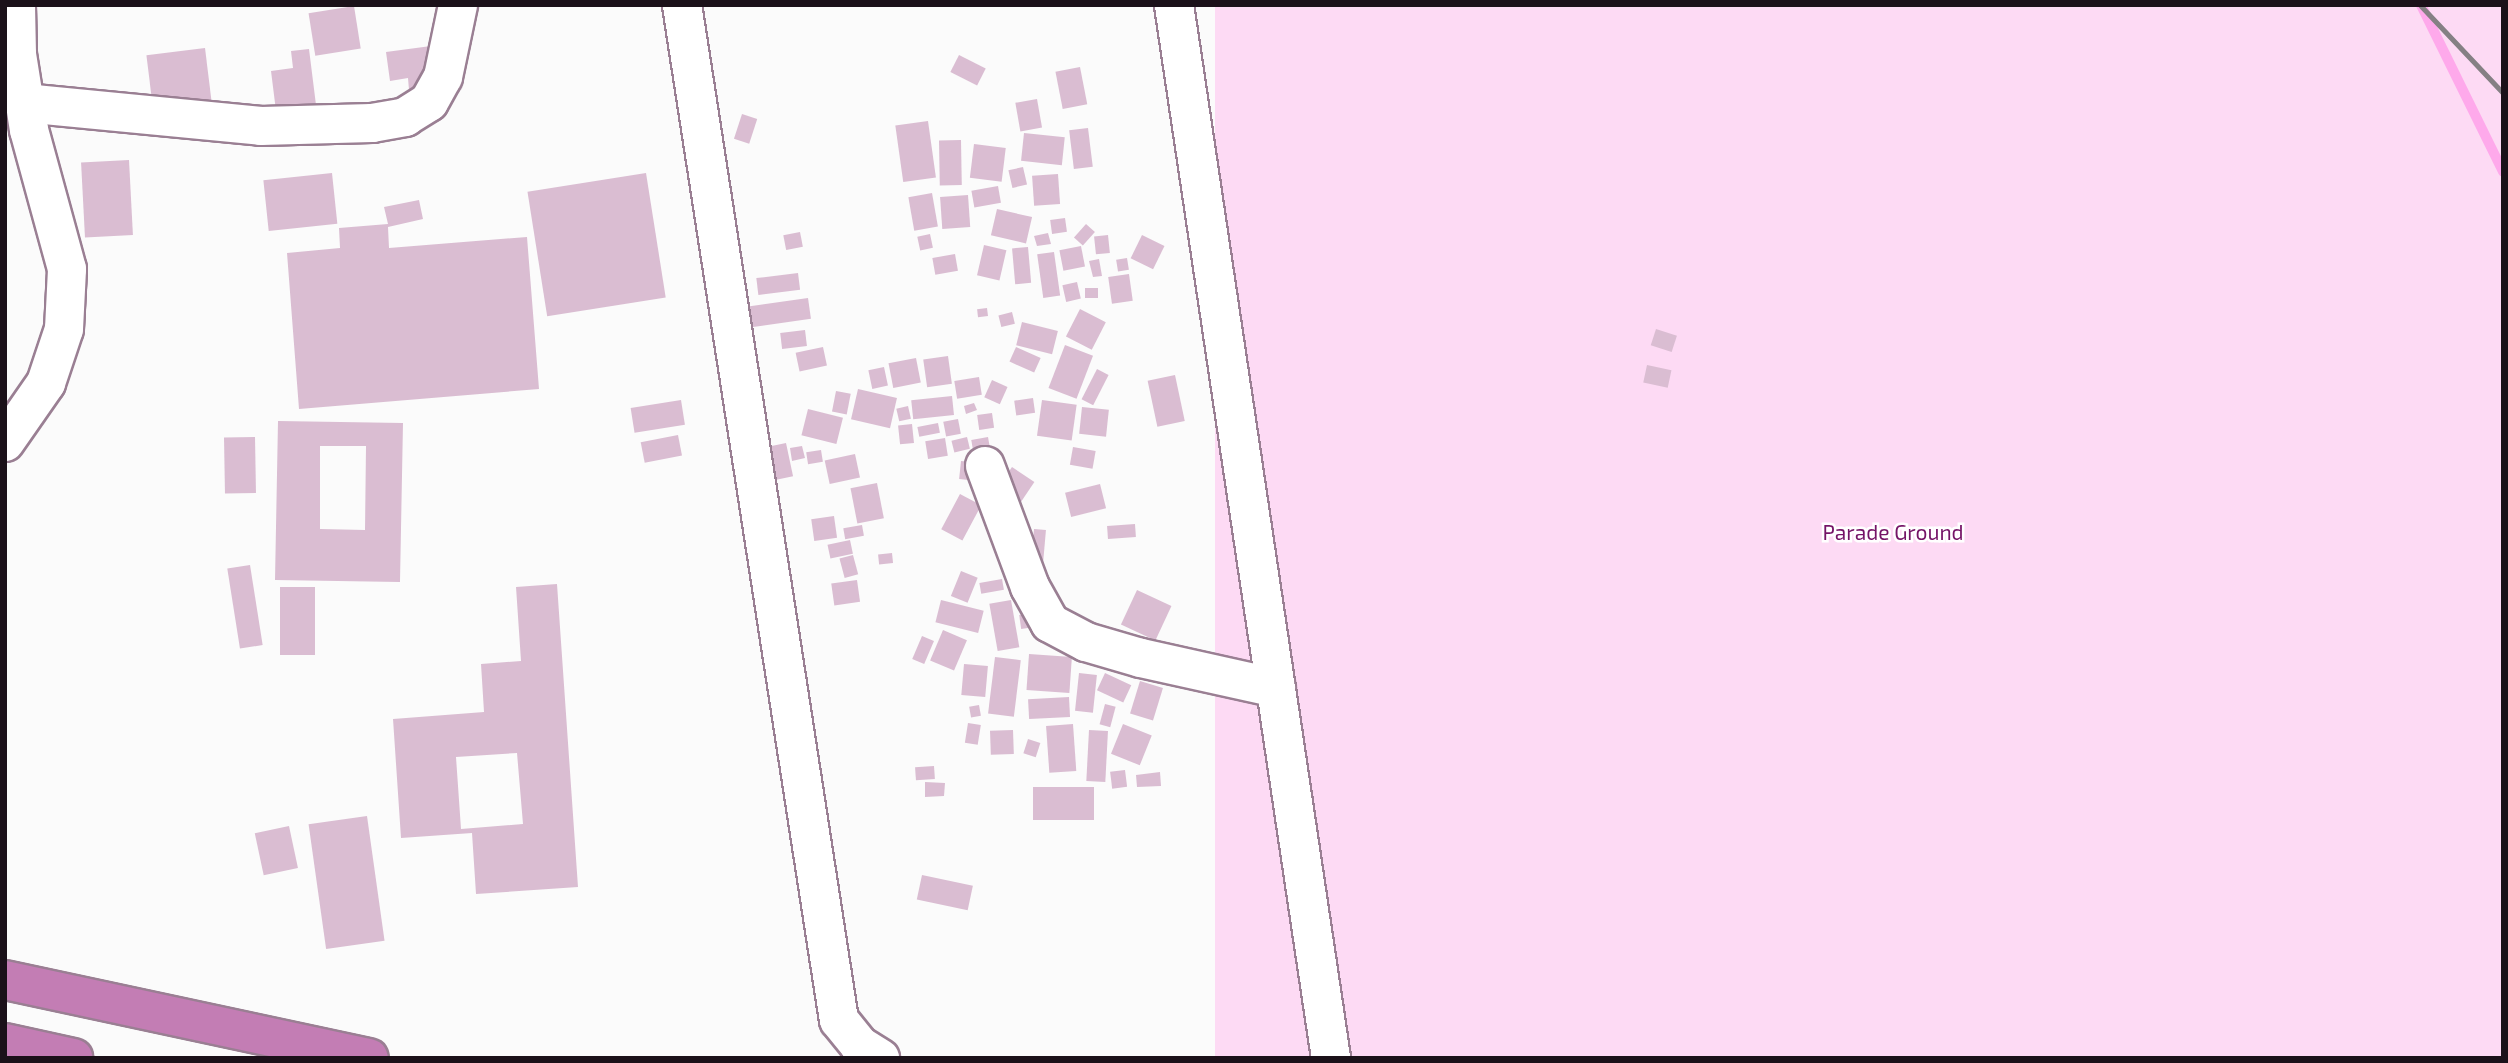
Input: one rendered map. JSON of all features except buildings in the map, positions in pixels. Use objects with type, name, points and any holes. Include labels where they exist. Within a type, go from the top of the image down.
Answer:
[{"type":"highway","points":[[5,980],[369,1058]]},
{"type":"highway","points":[[5,1043],[73,1058]]},
{"type":"street","points":[[5,442],[46,383],[64,329],[67,269],[61,234],[16,81],[16,5]]},
{"type":"street","points":[[16,81],[261,126],[372,122],[405,117],[429,102],[443,77],[458,5]]},
{"type":"street","points":[[682,5],[839,1020],[859,1045],[880,1058]]},
{"type":"street","points":[[1174,5],[1331,1058]]},
{"type":"street","points":[[985,466],[1030,587],[1050,623],[1086,642],[1141,658],[1276,688]]},
{"type":"green space","name":"Parade Ground","points":[[1215,5],[2503,5],[2503,1058],[1215,1058]]},
{"type":"waterway","points":[[2421,5],[2503,172]]},
{"type":"railway","points":[[2420,5],[2503,93]]}]
